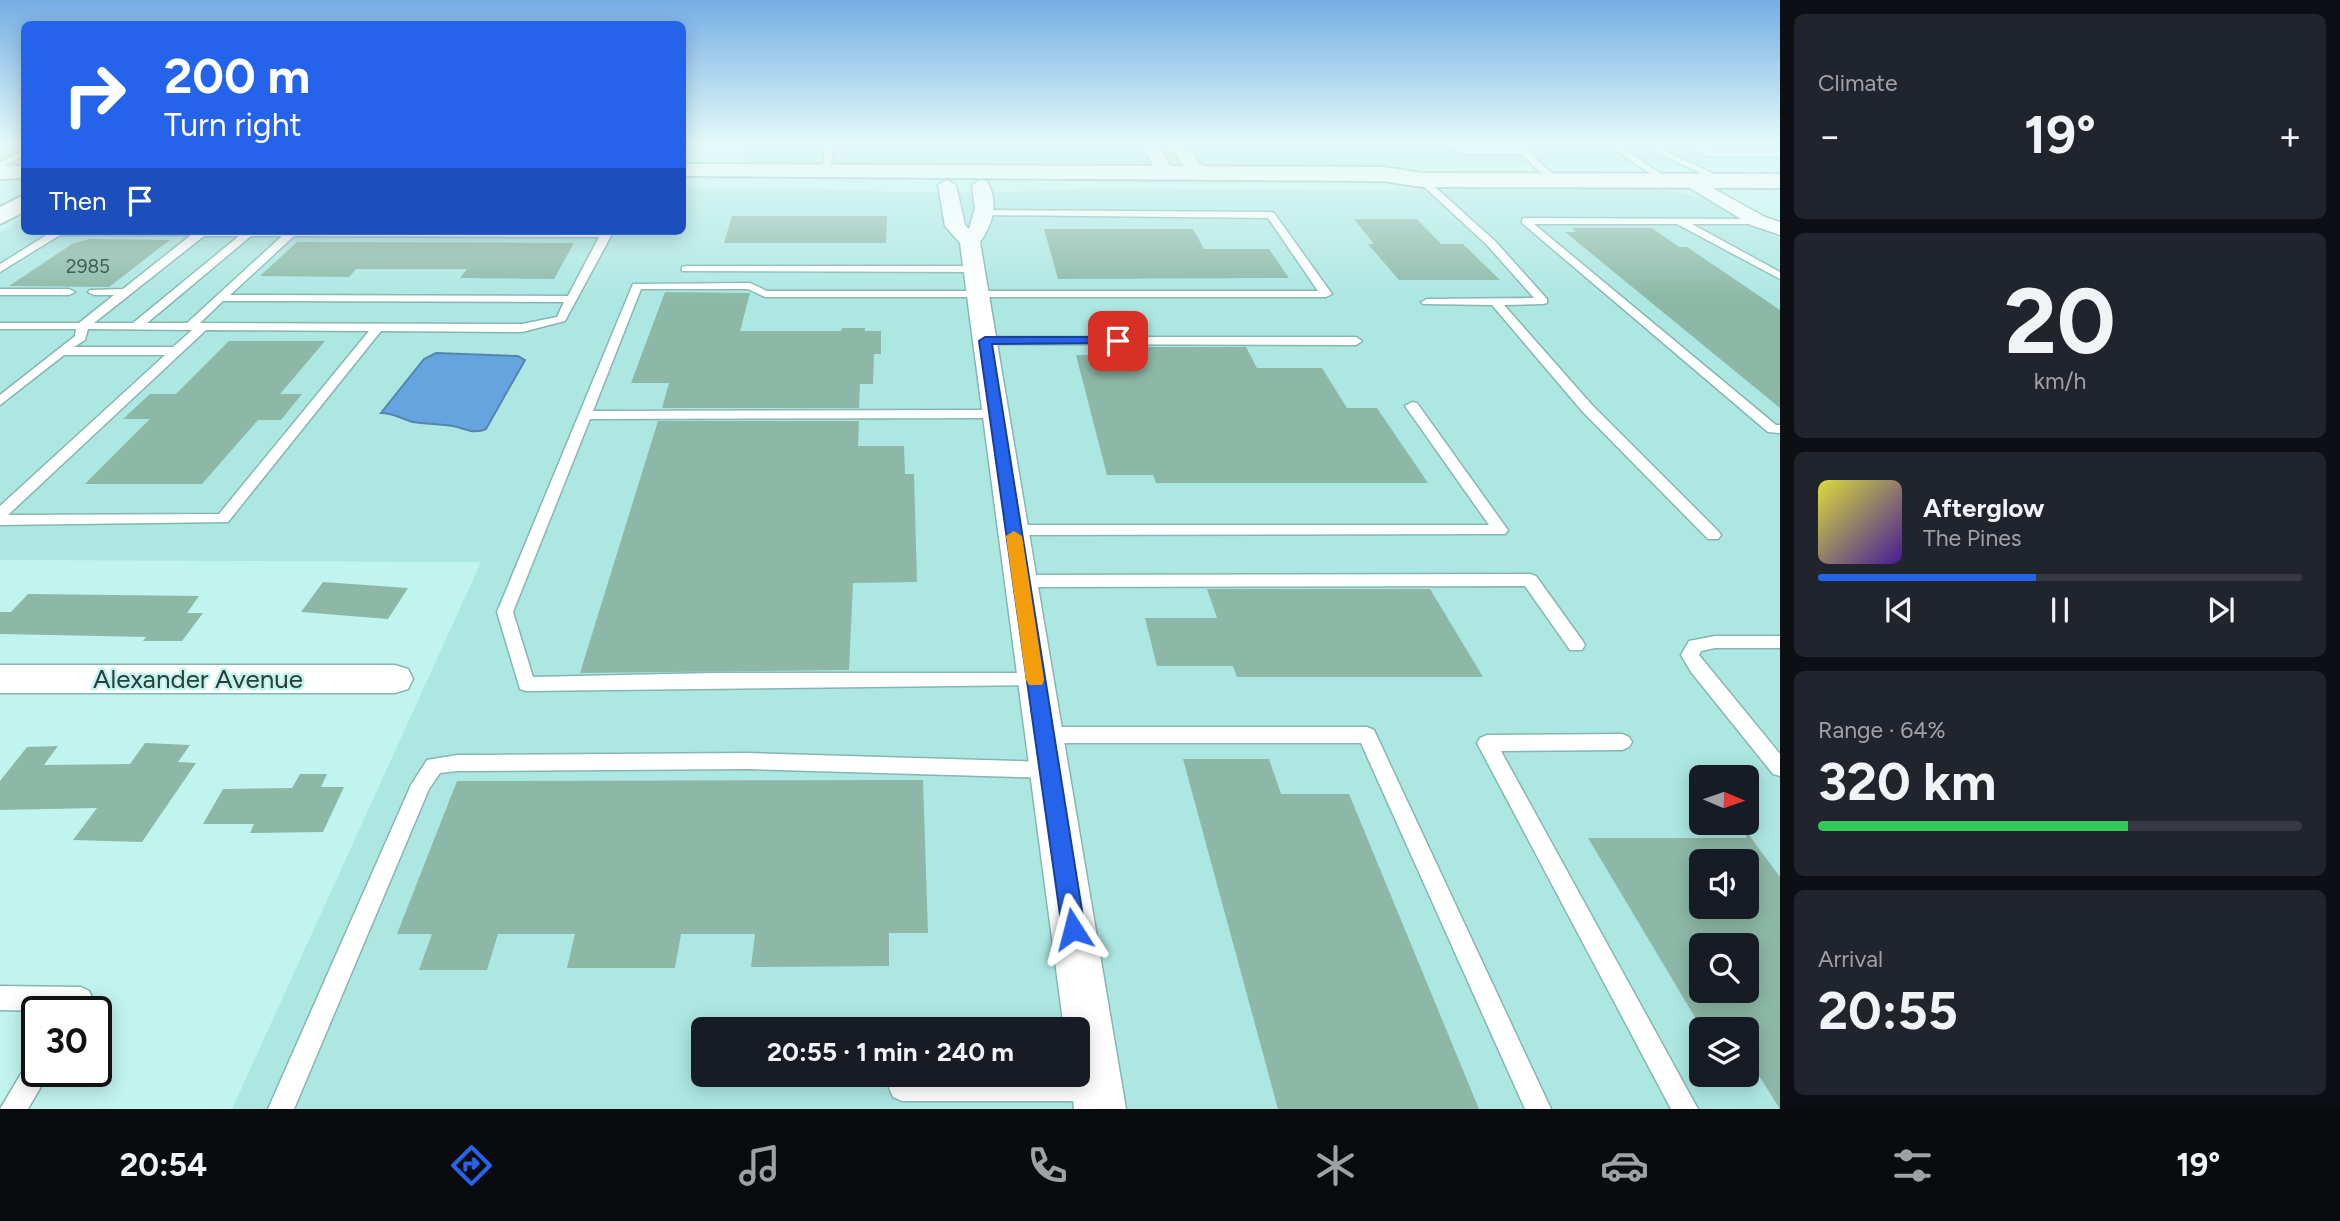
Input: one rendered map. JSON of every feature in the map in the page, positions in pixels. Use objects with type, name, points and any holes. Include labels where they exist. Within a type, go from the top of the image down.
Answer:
[{"type":"main road","points":[[0,217],[21,204]]},
{"type":"street","points":[[949,195],[955,226],[977,254]]},
{"type":"street","points":[[980,195],[977,254],[985,341],[1099,1098]]},
{"type":"street","points":[[1713,195],[1758,222],[1780,229]]},
{"type":"street","points":[[1747,195],[1780,214]]},
{"type":"street","name":"Alexander Avenue","points":[[0,680],[395,678]]},
{"type":"lane","points":[[1427,302],[1543,301],[1491,243],[1438,195]]},
{"type":"lane","points":[[686,269],[977,254],[1326,294],[1271,215],[977,254],[765,294],[750,286],[637,286],[505,612],[526,684],[728,680],[1035,680]]},
{"type":"lane","points":[[1758,222],[1525,221],[1778,431]]},
{"type":"lane","points":[[1679,221],[1780,276]]},
{"type":"lane","points":[[0,269],[53,235]]},
{"type":"lane","points":[[0,401],[81,337],[82,326],[198,235]]},
{"type":"lane","points":[[136,326],[246,235]]},
{"type":"lane","points":[[0,514],[176,351],[220,298],[289,235]]},
{"type":"lane","points":[[0,326],[522,328],[561,319],[605,235]]},
{"type":"lane","points":[[0,292],[69,292]]},
{"type":"lane","points":[[94,292],[124,292]]},
{"type":"lane","points":[[220,298],[572,299]]},
{"type":"lane","points":[[1494,301],[1587,408],[1713,535]]},
{"type":"lane","points":[[0,520],[223,519],[378,327]]},
{"type":"lane","points":[[985,341],[1356,341]]},
{"type":"lane","points":[[61,351],[176,351]]},
{"type":"lane","points":[[1013,530],[1500,530],[1412,406]]},
{"type":"lane","points":[[584,415],[996,414]]},
{"type":"lane","points":[[1021,581],[1531,580],[1576,645]]},
{"type":"lane","points":[[1780,642],[1715,642],[1695,646],[1690,655],[1780,768]]},
{"type":"lane","points":[[1044,736],[1367,735],[1538,1109]]},
{"type":"lane","points":[[1622,742],[1487,743],[1685,1109]]},
{"type":"lane","points":[[281,1109],[421,785],[434,766],[457,763],[749,761],[1049,770]]},
{"type":"lane","points":[[0,998],[21,998]]},
{"type":"lane","points":[[13,1109],[27,1087]]},
{"type":"lane","points":[[902,1088],[1099,1098]]},
{"type":"shaded area","points":[[686,195],[1690,195],[1707,198],[1780,239],[1780,1109],[232,1109],[481,562],[0,560],[0,232],[21,219],[21,235],[686,235]]},
{"type":"water","points":[[436,353],[518,356],[525,360],[486,429],[473,431],[413,422],[381,413],[424,359]]},
{"type":"building","points":[[732,216],[887,216],[886,243],[724,243]]},
{"type":"building","points":[[1354,219],[1417,219],[1441,244],[1463,244],[1500,280],[1399,280],[1368,244],[1374,244]]},
{"type":"building","points":[[1572,228],[1652,228],[1679,247],[1687,247],[1780,310],[1780,408],[1565,232],[1576,232]]},
{"type":"building","points":[[1044,229],[1193,229],[1204,249],[1269,249],[1289,278],[1058,279]]},
{"type":"building","points":[[89,239],[170,240],[109,287],[9,286],[72,244]]},
{"type":"building","points":[[297,242],[574,243],[554,279],[460,278],[467,269],[356,269],[349,277],[260,276]]},
{"type":"building","points":[[665,292],[750,293],[740,331],[841,331],[842,328],[865,328],[865,331],[881,331],[881,354],[874,354],[873,384],[860,384],[859,408],[662,408],[669,383],[631,383]]},
{"type":"building","points":[[229,341],[325,341],[280,394],[302,394],[281,420],[258,420],[202,484],[85,484],[150,419],[123,419],[150,394],[176,394]]},
{"type":"building","points":[[1103,347],[1246,347],[1257,368],[1322,368],[1347,408],[1377,408],[1428,483],[1156,483],[1153,475],[1107,475],[1076,355],[1105,355]]},
{"type":"building","points":[[658,421],[859,421],[858,446],[904,446],[905,474],[914,474],[917,582],[853,583],[849,670],[580,673]]},
{"type":"building","points":[[323,582],[408,588],[388,619],[301,612]]},
{"type":"building","points":[[1207,589],[1430,589],[1483,677],[1237,677],[1233,666],[1157,666],[1145,618],[1217,618]]},
{"type":"building","points":[[28,594],[199,596],[187,613],[203,613],[182,641],[143,641],[146,637],[0,634],[0,612],[11,612]]},
{"type":"building","points":[[145,743],[190,745],[178,762],[196,763],[142,842],[73,840],[97,808],[0,810],[0,781],[27,747],[58,746],[44,765],[130,764]]},
{"type":"building","points":[[1183,759],[1269,759],[1281,794],[1349,794],[1479,1109],[1278,1109]]},
{"type":"building","points":[[300,774],[327,774],[321,787],[344,787],[323,832],[250,833],[254,824],[203,824],[223,789],[292,788]]},
{"type":"building","points":[[923,780],[928,933],[889,933],[889,966],[751,967],[755,934],[681,934],[675,968],[567,968],[575,934],[498,934],[487,970],[419,970],[432,934],[397,934],[457,781]]},
{"type":"building","points":[[1746,835],[1749,835],[1780,877],[1780,1109],[1759,1076],[1759,1017],[1695,1017],[1588,838],[1746,838]]},
{"type":"slow traffic","points":[[1014,536],[1035,680]]},
{"type":"route","points":[[1073,929],[985,341],[1118,341]]}]
